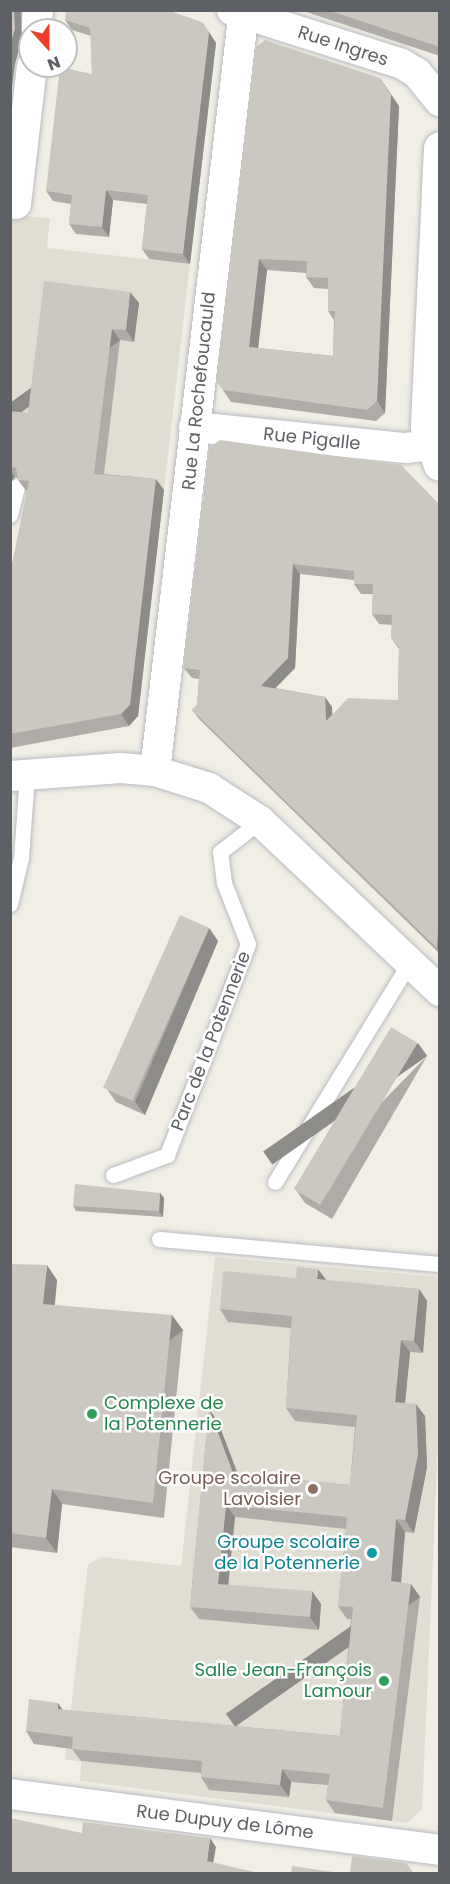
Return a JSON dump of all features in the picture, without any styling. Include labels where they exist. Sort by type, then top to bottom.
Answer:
[{"type":"street","name":"Rue Ingres","points":[[240,12],[402,64],[417,74],[440,101]]},
{"type":"street","name":"Rue La Rochefoucauld","points":[[155,771],[240,12]]},
{"type":"street","points":[[16,204],[31,78]]},
{"type":"street","points":[[435,454],[427,398],[440,148]]},
{"type":"street","name":"Rue Pigalle","points":[[194,427],[406,448],[435,454]]},
{"type":"street","points":[[19,775],[111,768],[155,771],[208,788],[260,822],[440,991]]},
{"type":"street","name":"Rue Dupuy de Lôme","points":[[10,1794],[440,1850]]},
{"type":"lane","points":[[10,515],[16,486]]},
{"type":"lane","points":[[10,904],[21,858],[19,775]]},
{"type":"lane","name":"Parc de la Potennerie","points":[[113,1175],[167,1155],[248,944],[224,883],[220,852],[260,822]]},
{"type":"lane","points":[[275,1182],[409,963]]},
{"type":"lane","points":[[159,1239],[440,1264]]},
{"type":"shaded area","points":[[10,215],[50,218],[47,248],[190,264],[164,490],[11,478]]},
{"type":"shaded area","name":"Groupe scolaire Lavoisier","points":[[215,1257],[439,1277],[439,1421],[422,1809],[407,1823],[80,1781],[81,1762],[65,1759],[88,1564],[102,1557],[181,1566]]},
{"type":"building","points":[[10,10],[14,10],[15,29],[10,44]]},
{"type":"building","points":[[66,10],[167,10],[202,22],[209,33],[183,254],[142,249],[148,195],[106,190],[102,227],[69,224],[72,195],[46,191],[59,78],[78,78],[78,71],[92,74],[90,28],[78,24],[78,18],[65,18]]},
{"type":"building","points":[[327,10],[440,10],[440,47]]},
{"type":"building","points":[[265,40],[380,78],[391,95],[377,401],[367,410],[223,390],[216,380],[255,48]],"holes":[[[259,259],[307,261],[306,277],[328,278],[328,311],[335,311],[333,356],[249,347]]]},
{"type":"building","points":[[44,281],[130,292],[126,330],[112,329],[94,474],[156,479],[130,705],[121,714],[10,734],[10,575],[29,481],[18,480],[16,468],[10,466],[10,411],[28,413]]},
{"type":"building","points":[[220,440],[401,465],[440,505],[440,899],[437,948],[192,710],[197,705],[200,670],[184,668],[210,447]],"holes":[[[293,564],[354,571],[354,584],[373,584],[372,614],[392,615],[391,638],[399,647],[398,700],[348,698],[326,721],[325,697],[261,686],[288,658]]]},
{"type":"building","points":[[180,915],[209,928],[132,1101],[103,1088]]},
{"type":"building","points":[[391,1027],[418,1043],[320,1205],[294,1189]]},
{"type":"building","points":[[75,1184],[160,1193],[159,1211],[73,1206]]},
{"type":"building","name":"Complexe de la Potennerie","points":[[10,1264],[47,1265],[43,1304],[172,1315],[153,1503],[52,1489],[46,1538],[10,1533]]},
{"type":"building","name":"Groupe scolaire de la Potennerie","points":[[297,1267],[318,1269],[317,1279],[419,1289],[414,1341],[401,1340],[395,1402],[416,1404],[418,1454],[405,1520],[396,1519],[391,1581],[411,1584],[383,1808],[326,1800],[330,1774],[282,1769],[280,1785],[201,1777],[202,1761],[72,1749],[73,1737],[26,1731],[29,1699],[58,1703],[58,1709],[340,1736],[353,1607],[338,1606],[347,1517],[226,1505],[218,1584],[312,1591],[310,1617],[190,1607],[209,1409],[233,1473],[350,1485],[357,1415],[286,1408],[292,1316],[220,1309],[223,1271],[296,1278]]},
{"type":"building","points":[[10,1818],[82,1833],[83,1822],[210,1838],[207,1861],[263,1874],[10,1874]]},
{"type":"building","points":[[352,1856],[406,1863],[413,1874],[350,1874]]},
{"type":"building","points":[[292,1866],[346,1874],[291,1874]]},
{"type":"place","name":"Complexe de la Potennerie","points":[[92,1414]]},
{"type":"place","name":"Groupe scolaire Lavoisier","points":[[313,1489]]},
{"type":"place","name":"Groupe scolaire de la Potennerie","points":[[372,1553]]},
{"type":"place","name":"Salle Jean-François Lamour","points":[[384,1681]]}]
